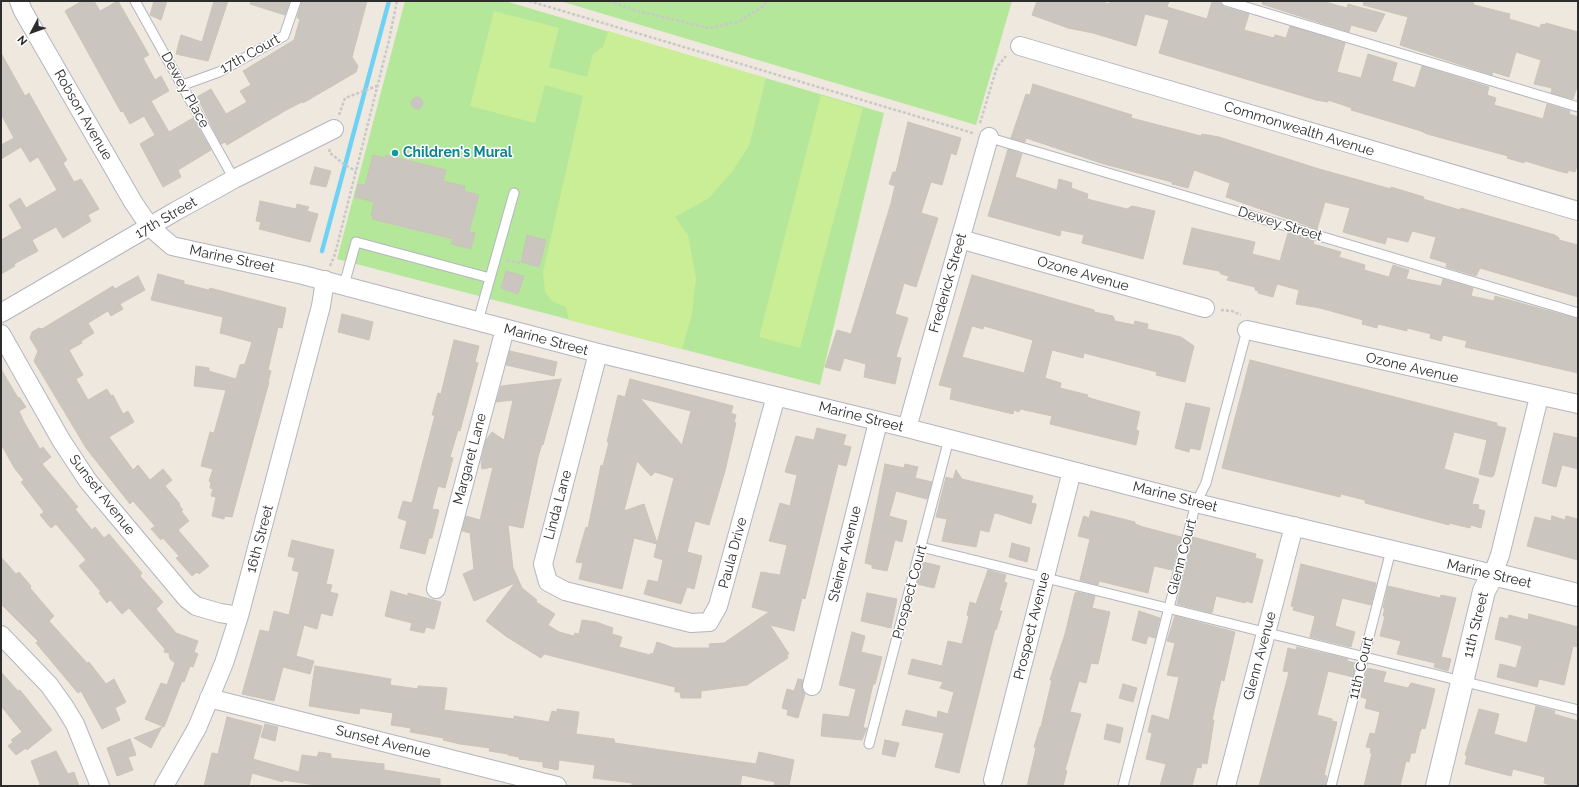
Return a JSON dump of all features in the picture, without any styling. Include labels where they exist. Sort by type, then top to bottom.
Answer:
[{"type":"street","name":"Robson Avenue","points":[[20,1],[23,11],[133,202],[150,227]]},
{"type":"street","name":"Commonwealth Avenue","points":[[1013,51],[1578,211]]},
{"type":"street","name":"17th Street","points":[[1,313],[234,179],[334,129]]},
{"type":"street","name":"Frederick Street","points":[[907,428],[960,240],[985,136]]},
{"type":"street","name":"Marine Street","points":[[150,227],[172,246],[324,280],[598,353],[907,428],[1196,503],[1578,595]]},
{"type":"street","name":"Ozone Avenue","points":[[960,240],[1206,308]]},
{"type":"street","name":"16th Street","points":[[164,786],[194,734],[224,663],[239,616],[321,306],[324,280]]},
{"type":"street","name":"Margaret Lane","points":[[436,589],[505,329]]},
{"type":"street","name":"Ozone Avenue","points":[[1247,330],[1539,397],[1578,404]]},
{"type":"street","name":"Sunset Avenue","points":[[1,334],[61,440],[88,481],[187,599],[196,606],[220,613],[239,616]]},
{"type":"street","name":"Linda Lane","points":[[598,353],[543,564],[548,582],[566,591],[621,605]]},
{"type":"street","name":"Paula Drive","points":[[621,605],[691,623],[709,622],[718,606],[776,396]]},
{"type":"street","name":"11th Street","points":[[1437,786],[1484,591],[1493,574],[1500,555],[1539,397]]},
{"type":"street","name":"Steiner Avenue","points":[[812,686],[878,422]]},
{"type":"street","name":"Prospect Avenue","points":[[993,780],[1072,471]]},
{"type":"street","name":"Glenn Avenue","points":[[1226,786],[1294,526]]},
{"type":"street","points":[[1,635],[49,685],[64,706],[75,724],[100,786]]},
{"type":"street","name":"Sunset Avenue","points":[[209,698],[557,786]]},
{"type":"lane","name":"Dewey Place","points":[[135,1],[234,179]]},
{"type":"lane","name":"17th Court","points":[[183,85],[219,72],[284,36],[296,1]]},
{"type":"lane","points":[[1226,1],[1578,107]]},
{"type":"lane","name":"Dewey Street","points":[[985,136],[1578,313]]},
{"type":"lane","points":[[478,321],[514,193]]},
{"type":"lane","points":[[344,285],[356,242],[490,278]]},
{"type":"lane","name":"Glenn Court","points":[[1124,786],[1196,503],[1206,483],[1247,330]]},
{"type":"lane","name":"Prospect Court","points":[[870,744],[949,439]]},
{"type":"lane","points":[[921,547],[1578,710]]},
{"type":"lane","name":"11th Court","points":[[1331,786],[1391,550]]},
{"type":"path","points":[[324,280],[336,254],[389,40],[397,1]]},
{"type":"path","points":[[529,1],[985,136]]},
{"type":"path","points":[[609,1],[638,11],[709,28],[738,22],[762,7],[767,1]]},
{"type":"path","points":[[389,40],[394,41]]},
{"type":"path","points":[[985,136],[978,127],[997,67],[1013,51]]},
{"type":"path","points":[[356,171],[345,166],[329,152],[334,129],[345,98],[377,86]]},
{"type":"path","points":[[1206,308],[1232,311],[1242,315],[1247,330]]},
{"type":"green space","points":[[405,1],[505,1],[884,113],[820,385],[337,259]]},
{"type":"green space","points":[[560,1],[1012,1],[976,125]]},
{"type":"green space","points":[[494,11],[559,28],[549,67],[587,77],[593,54],[603,47],[608,31],[766,78],[749,146],[732,172],[709,198],[675,217],[688,235],[696,278],[692,314],[682,349],[569,320],[566,307],[552,301],[545,292],[543,272],[583,96],[545,85],[535,123],[470,106]]},
{"type":"green space","points":[[821,95],[863,108],[800,348],[759,337]]},
{"type":"building","points":[[82,1],[94,1],[100,11],[118,1],[149,55],[143,58],[155,80],[161,76],[169,91],[151,101],[169,132],[193,118],[211,150],[178,170],[181,177],[163,187],[140,144],[155,135],[144,116],[130,124],[123,111],[121,112],[65,11]]},
{"type":"building","points":[[154,1],[167,1],[161,20],[150,15]]},
{"type":"building","points":[[214,1],[228,1],[208,61],[176,54],[181,35],[202,42]]},
{"type":"building","points":[[251,1],[290,1],[285,15],[250,4]]},
{"type":"building","points":[[302,1],[367,1],[352,57],[358,66],[356,72],[303,103],[302,102],[288,109],[227,145],[225,142],[221,144],[197,97],[211,89],[226,114],[247,102],[240,91],[251,85],[243,71],[294,40],[300,19],[297,18]]},
{"type":"building","points":[[1037,1],[1100,1],[1109,4],[1110,1],[1169,1],[1167,7],[1207,19],[1212,1],[1220,1],[1224,7],[1249,14],[1244,30],[1274,38],[1275,35],[1286,38],[1290,26],[1345,43],[1337,72],[1361,78],[1368,54],[1397,63],[1392,81],[1415,88],[1422,66],[1489,87],[1487,95],[1496,98],[1494,105],[1543,119],[1547,104],[1570,111],[1569,114],[1578,117],[1578,163],[1575,172],[1568,170],[1568,173],[1525,161],[1524,163],[1507,158],[1508,156],[1427,134],[1351,110],[1352,108],[1328,100],[1328,102],[1316,100],[1159,53],[1169,20],[1145,14],[1136,46],[1093,33],[1068,28],[1032,15]]},
{"type":"building","points":[[1263,1],[1322,1],[1347,8],[1348,4],[1385,14],[1376,32],[1351,25],[1349,32],[1262,4]]},
{"type":"building","points":[[1364,1],[1469,1],[1473,2],[1474,5],[1510,14],[1509,19],[1540,28],[1541,24],[1545,25],[1546,23],[1578,32],[1578,84],[1573,99],[1551,93],[1552,88],[1534,84],[1541,60],[1516,52],[1509,77],[1493,72],[1492,75],[1400,45],[1408,17],[1363,5]]},
{"type":"building","points":[[1,53],[25,96],[29,93],[67,160],[63,163],[74,182],[81,179],[99,209],[88,215],[91,221],[63,238],[56,227],[32,240],[38,251],[14,264],[15,266],[1,274],[1,240],[22,228],[9,205],[20,198],[26,208],[57,190],[38,157],[30,162],[21,147],[1,159],[1,145],[14,138],[1,114]]},
{"type":"building","points":[[1033,84],[1132,115],[1131,118],[1201,136],[1202,134],[1219,137],[1319,169],[1391,189],[1391,187],[1424,197],[1423,199],[1460,210],[1461,208],[1555,235],[1559,238],[1559,240],[1578,245],[1578,297],[1480,268],[1476,276],[1446,267],[1447,263],[1430,258],[1436,237],[1412,231],[1408,242],[1387,237],[1385,244],[1343,232],[1350,208],[1325,202],[1317,229],[1226,197],[1230,183],[1194,170],[1188,188],[1172,184],[1172,182],[1104,164],[1026,138],[1025,142],[1011,138],[1026,94],[1030,95]]},
{"type":"building","points":[[419,97],[422,98],[422,108],[415,109],[412,108],[411,101],[412,98]]},
{"type":"building","points":[[908,122],[961,138],[956,155],[951,153],[942,185],[931,182],[921,213],[938,218],[916,287],[904,283],[895,314],[908,318],[896,357],[901,358],[895,384],[864,377],[866,364],[844,358],[840,371],[825,367],[837,330],[851,334],[891,203],[895,186],[889,184],[893,172],[896,172]]},
{"type":"building","points":[[1008,149],[1022,154],[1015,177],[1057,190],[1059,179],[1072,183],[1071,188],[1088,194],[1087,199],[1127,209],[1132,206],[1155,211],[1143,259],[1082,243],[1084,235],[1061,230],[1060,236],[988,216]]},
{"type":"building","points":[[373,155],[385,158],[386,155],[446,170],[443,181],[465,186],[464,191],[479,195],[469,232],[475,233],[471,249],[451,244],[453,239],[372,219],[373,216],[371,215],[374,202],[355,197],[358,184],[365,185]]},
{"type":"building","points":[[315,167],[331,171],[326,187],[310,184]]},
{"type":"building","points":[[260,201],[296,209],[297,204],[309,207],[307,211],[318,214],[310,242],[259,229],[261,222],[256,221]]},
{"type":"building","points":[[1192,228],[1255,242],[1252,254],[1280,261],[1288,233],[1314,241],[1313,244],[1341,252],[1339,257],[1365,265],[1364,270],[1389,277],[1393,265],[1409,270],[1406,279],[1441,286],[1443,279],[1473,288],[1471,296],[1494,301],[1495,296],[1578,319],[1578,373],[1465,347],[1467,341],[1443,335],[1441,341],[1430,338],[1431,334],[1407,328],[1407,331],[1378,324],[1377,328],[1362,324],[1363,320],[1320,308],[1296,304],[1299,290],[1277,284],[1273,297],[1258,293],[1258,291],[1255,290],[1255,287],[1227,280],[1229,276],[1221,274],[1219,271],[1183,264]]},
{"type":"building","points":[[527,235],[546,240],[539,267],[521,262]]},
{"type":"building","points":[[506,271],[524,276],[518,294],[501,288]]},
{"type":"building","points":[[158,274],[184,281],[184,284],[209,290],[210,288],[286,308],[282,328],[278,327],[268,370],[271,371],[269,382],[232,517],[225,516],[224,519],[212,516],[216,497],[211,496],[213,489],[210,488],[211,482],[209,481],[213,469],[201,466],[210,432],[214,433],[226,390],[194,386],[196,366],[209,368],[209,371],[236,379],[240,365],[245,364],[252,342],[220,333],[223,317],[151,300]]},
{"type":"building","points":[[972,275],[1094,310],[1094,312],[1113,316],[1115,321],[1134,325],[1135,321],[1148,324],[1147,329],[1181,337],[1194,346],[1185,382],[1156,375],[1157,372],[1084,353],[1083,358],[1052,350],[1045,378],[1061,383],[1060,388],[1088,395],[1087,397],[1093,399],[1140,412],[1136,430],[1139,431],[1136,445],[1050,424],[1052,416],[1020,409],[1019,412],[1014,410],[1013,414],[950,399],[952,388],[939,385]],"holes":[[[972,326],[983,329],[984,326],[1033,340],[1024,373],[962,357]]]},
{"type":"building","points":[[138,276],[145,290],[120,304],[123,309],[111,316],[108,311],[88,323],[94,333],[81,341],[82,343],[69,350],[83,375],[76,379],[88,400],[107,389],[111,396],[113,395],[123,414],[128,411],[134,422],[109,437],[133,470],[138,465],[150,480],[163,469],[172,480],[165,486],[180,504],[179,505],[183,510],[181,511],[189,521],[178,530],[209,566],[199,574],[197,572],[192,576],[176,558],[179,556],[163,538],[161,540],[151,529],[155,526],[133,501],[130,504],[86,448],[34,361],[38,351],[30,338],[32,332],[39,328],[42,329],[113,286],[115,289]]},
{"type":"building","points":[[342,314],[373,322],[369,340],[338,332]]},
{"type":"building","points":[[454,340],[479,346],[475,362],[478,363],[460,431],[458,430],[450,457],[453,458],[445,488],[438,486],[432,509],[439,510],[432,538],[429,538],[425,554],[400,548],[407,521],[398,518],[403,501],[412,503],[435,415],[432,415],[438,393],[441,394]]},
{"type":"building","points":[[510,351],[557,362],[554,376],[506,365]]},
{"type":"building","points":[[1250,360],[1497,423],[1497,426],[1506,428],[1494,475],[1492,477],[1479,474],[1487,440],[1454,432],[1444,469],[1479,479],[1472,504],[1479,505],[1478,509],[1485,511],[1481,528],[1471,525],[1470,528],[1449,523],[1449,525],[1365,503],[1365,500],[1341,494],[1340,497],[1222,468]]},
{"type":"building","points":[[1,369],[18,398],[19,397],[26,407],[19,411],[24,422],[40,449],[43,447],[51,457],[42,464],[78,507],[75,509],[92,530],[95,527],[104,538],[109,534],[142,573],[140,576],[163,602],[156,609],[176,633],[198,641],[194,652],[198,654],[193,667],[190,666],[184,682],[182,681],[164,727],[145,719],[161,683],[167,685],[175,663],[170,659],[169,653],[164,652],[165,649],[129,608],[122,614],[110,600],[107,603],[99,593],[101,592],[79,566],[86,560],[56,524],[51,528],[40,515],[44,512],[21,482],[24,480],[15,469],[1,444]]},
{"type":"building","points":[[561,379],[543,445],[542,444],[538,457],[523,528],[508,525],[513,568],[522,588],[537,600],[536,602],[555,614],[548,625],[559,632],[574,636],[575,633],[579,634],[582,620],[596,622],[613,628],[612,634],[622,637],[619,647],[650,655],[651,653],[653,654],[657,642],[674,648],[710,648],[709,644],[724,643],[769,612],[752,607],[761,572],[780,575],[787,545],[769,541],[780,503],[790,506],[797,475],[785,472],[796,436],[814,440],[817,428],[846,435],[843,445],[851,447],[846,466],[838,464],[805,599],[802,598],[794,631],[770,625],[789,654],[787,655],[788,658],[747,685],[701,691],[701,698],[681,698],[680,692],[675,692],[675,687],[544,654],[541,658],[507,637],[486,621],[515,583],[474,601],[463,574],[474,569],[470,533],[462,531],[466,516],[480,520],[493,467],[482,469],[481,461],[486,440],[492,432],[504,440],[513,400],[496,402],[501,386]]},
{"type":"building","points":[[630,379],[733,406],[731,413],[736,415],[734,422],[736,423],[725,471],[709,525],[695,521],[687,552],[702,556],[694,589],[687,587],[681,604],[644,594],[648,580],[658,582],[663,560],[654,557],[657,544],[634,538],[622,589],[579,579],[583,563],[576,562],[586,527],[588,528],[601,465],[603,466],[609,442],[607,442],[618,395],[625,397]],"holes":[[[640,398],[691,411],[682,445]],[[637,461],[651,476],[655,472],[674,478],[657,543],[644,504],[624,511]]]},
{"type":"building","points":[[1186,403],[1210,408],[1200,450],[1190,448],[1189,452],[1175,448]]},
{"type":"building","points":[[1554,433],[1578,438],[1578,469],[1562,465],[1556,487],[1542,483]]},
{"type":"building","points":[[885,464],[904,468],[905,464],[918,467],[915,478],[932,482],[927,499],[896,491],[889,516],[907,521],[902,542],[895,540],[887,571],[872,568],[872,565],[865,563]]},
{"type":"building","points":[[956,470],[962,479],[1033,496],[1031,503],[1036,504],[1036,506],[1031,524],[996,513],[994,514],[989,532],[980,530],[976,547],[942,541],[947,519],[936,517],[946,477],[953,479]]},
{"type":"building","points":[[1091,511],[1135,522],[1135,524],[1143,527],[1181,537],[1172,570],[1154,566],[1148,593],[1099,581],[1098,585],[1080,580],[1090,539],[1078,536],[1084,516],[1089,518]]},
{"type":"building","points":[[1552,516],[1565,520],[1566,516],[1578,519],[1578,560],[1527,546],[1535,517],[1551,521]]},
{"type":"building","points":[[1193,537],[1256,554],[1255,558],[1263,560],[1252,603],[1246,601],[1245,603],[1216,596],[1212,613],[1177,604]]},
{"type":"building","points":[[292,540],[334,550],[326,584],[332,585],[330,592],[338,594],[332,616],[321,613],[317,629],[304,625],[296,656],[314,661],[310,674],[283,667],[274,701],[242,694],[260,630],[269,632],[274,611],[289,615],[299,572],[292,570],[295,558],[288,556]]},
{"type":"building","points":[[1012,543],[1030,548],[1027,562],[1009,557]]},
{"type":"building","points":[[1,557],[16,574],[19,572],[31,586],[30,588],[54,616],[49,621],[87,663],[89,662],[106,684],[114,679],[126,702],[115,708],[120,720],[102,729],[81,691],[78,693],[36,643],[38,641],[1,604]]},
{"type":"building","points":[[923,562],[940,566],[934,588],[917,584]]},
{"type":"building","points":[[1301,564],[1376,583],[1371,605],[1342,598],[1335,626],[1355,632],[1351,647],[1310,637],[1315,616],[1293,610],[1294,607],[1291,606]]},
{"type":"building","points":[[988,570],[1006,575],[1004,582],[1007,583],[999,611],[1002,611],[996,630],[995,629],[959,773],[935,767],[944,733],[902,725],[906,710],[937,718],[938,711],[948,714],[954,692],[940,688],[943,682],[908,674],[912,659],[942,666],[948,641],[962,644],[969,616],[967,615],[970,602],[976,604]]},
{"type":"building","points":[[1388,586],[1440,598],[1441,595],[1456,598],[1441,657],[1451,659],[1448,671],[1434,667],[1435,663],[1397,654],[1401,641],[1380,636],[1385,616],[1383,616],[1385,608],[1383,608]]},
{"type":"building","points":[[391,591],[408,596],[408,593],[441,602],[434,629],[426,627],[424,633],[410,630],[412,623],[385,616]]},
{"type":"building","points":[[1077,592],[1095,596],[1092,608],[1110,612],[1098,664],[1091,663],[1086,683],[1079,681],[1070,712],[1081,714],[1065,770],[1067,771],[1063,786],[1027,786],[1036,748],[1034,747],[1041,727],[1052,680],[1050,680],[1065,634],[1075,593]]},
{"type":"building","points":[[867,593],[897,599],[891,628],[861,621]]},
{"type":"building","points":[[1139,611],[1160,618],[1155,638],[1148,636],[1146,644],[1132,640]]},
{"type":"building","points":[[1529,614],[1578,627],[1578,647],[1573,646],[1564,685],[1539,679],[1537,687],[1497,677],[1500,664],[1516,668],[1522,646],[1495,639],[1500,617],[1508,619],[1509,615],[1528,620]]},
{"type":"building","points":[[1175,616],[1235,632],[1224,681],[1221,680],[1212,720],[1214,720],[1207,764],[1202,763],[1201,768],[1197,767],[1192,786],[1160,786],[1166,764],[1146,759],[1152,733],[1148,732],[1152,715],[1169,720],[1179,677],[1167,675],[1175,643],[1167,641]]},
{"type":"building","points":[[852,632],[865,636],[861,652],[882,657],[875,684],[873,684],[863,728],[867,728],[862,740],[821,736],[823,714],[849,717],[856,689],[839,685]]},
{"type":"building","points":[[1297,647],[1348,659],[1347,661],[1356,663],[1353,677],[1328,671],[1317,715],[1337,722],[1324,775],[1327,776],[1325,786],[1259,786],[1289,672],[1283,671],[1288,648],[1296,650]]},
{"type":"building","points":[[315,666],[391,679],[390,685],[418,689],[418,686],[447,688],[444,710],[514,719],[514,716],[549,722],[552,711],[557,712],[557,709],[579,712],[576,734],[614,739],[615,743],[756,764],[759,752],[794,760],[789,786],[774,786],[775,782],[742,775],[740,786],[661,786],[649,784],[649,786],[632,786],[632,783],[593,778],[595,765],[559,760],[558,770],[543,767],[543,762],[519,759],[519,757],[508,754],[489,751],[490,748],[460,744],[443,740],[444,738],[410,732],[411,728],[391,725],[393,713],[360,708],[359,714],[309,706]]},
{"type":"building","points":[[1367,668],[1386,672],[1383,682],[1408,688],[1411,683],[1435,689],[1425,729],[1422,728],[1420,732],[1415,753],[1411,753],[1409,762],[1406,761],[1400,786],[1364,786],[1372,753],[1370,753],[1371,748],[1366,747],[1370,733],[1375,734],[1380,712],[1365,708],[1367,699],[1361,697]]},
{"type":"building","points":[[1,672],[18,691],[20,690],[52,730],[27,750],[26,748],[16,755],[8,746],[13,742],[11,740],[22,732],[1,706]]},
{"type":"building","points":[[798,679],[803,680],[802,688],[805,694],[798,718],[787,715],[788,710],[782,708],[787,689],[794,691]]},
{"type":"building","points":[[1123,684],[1137,688],[1133,702],[1119,698]]},
{"type":"building","points":[[1536,706],[1555,711],[1554,714],[1578,721],[1578,786],[1554,786],[1544,783],[1545,777],[1513,769],[1511,776],[1465,764],[1467,756],[1465,755],[1479,709],[1499,714],[1494,734],[1527,743]]},
{"type":"building","points":[[227,717],[262,726],[253,759],[299,772],[302,755],[317,757],[319,752],[331,754],[331,758],[384,764],[384,770],[440,779],[440,786],[322,786],[283,780],[283,782],[252,773],[249,786],[204,786],[212,753],[218,754]]},
{"type":"building","points":[[265,724],[278,727],[275,741],[261,737]]},
{"type":"building","points":[[1107,724],[1123,728],[1120,743],[1104,739]]},
{"type":"building","points":[[162,727],[151,748],[134,738]]},
{"type":"building","points":[[130,739],[136,755],[128,757],[133,770],[117,776],[107,748]]},
{"type":"building","points":[[885,740],[899,743],[895,757],[882,754]]},
{"type":"building","points":[[56,751],[68,774],[74,772],[79,786],[39,786],[40,784],[31,761]]},
{"type":"waterway","points":[[322,251],[389,1]]},
{"type":"place","name":"Children's Mural","points":[[395,153]]}]
